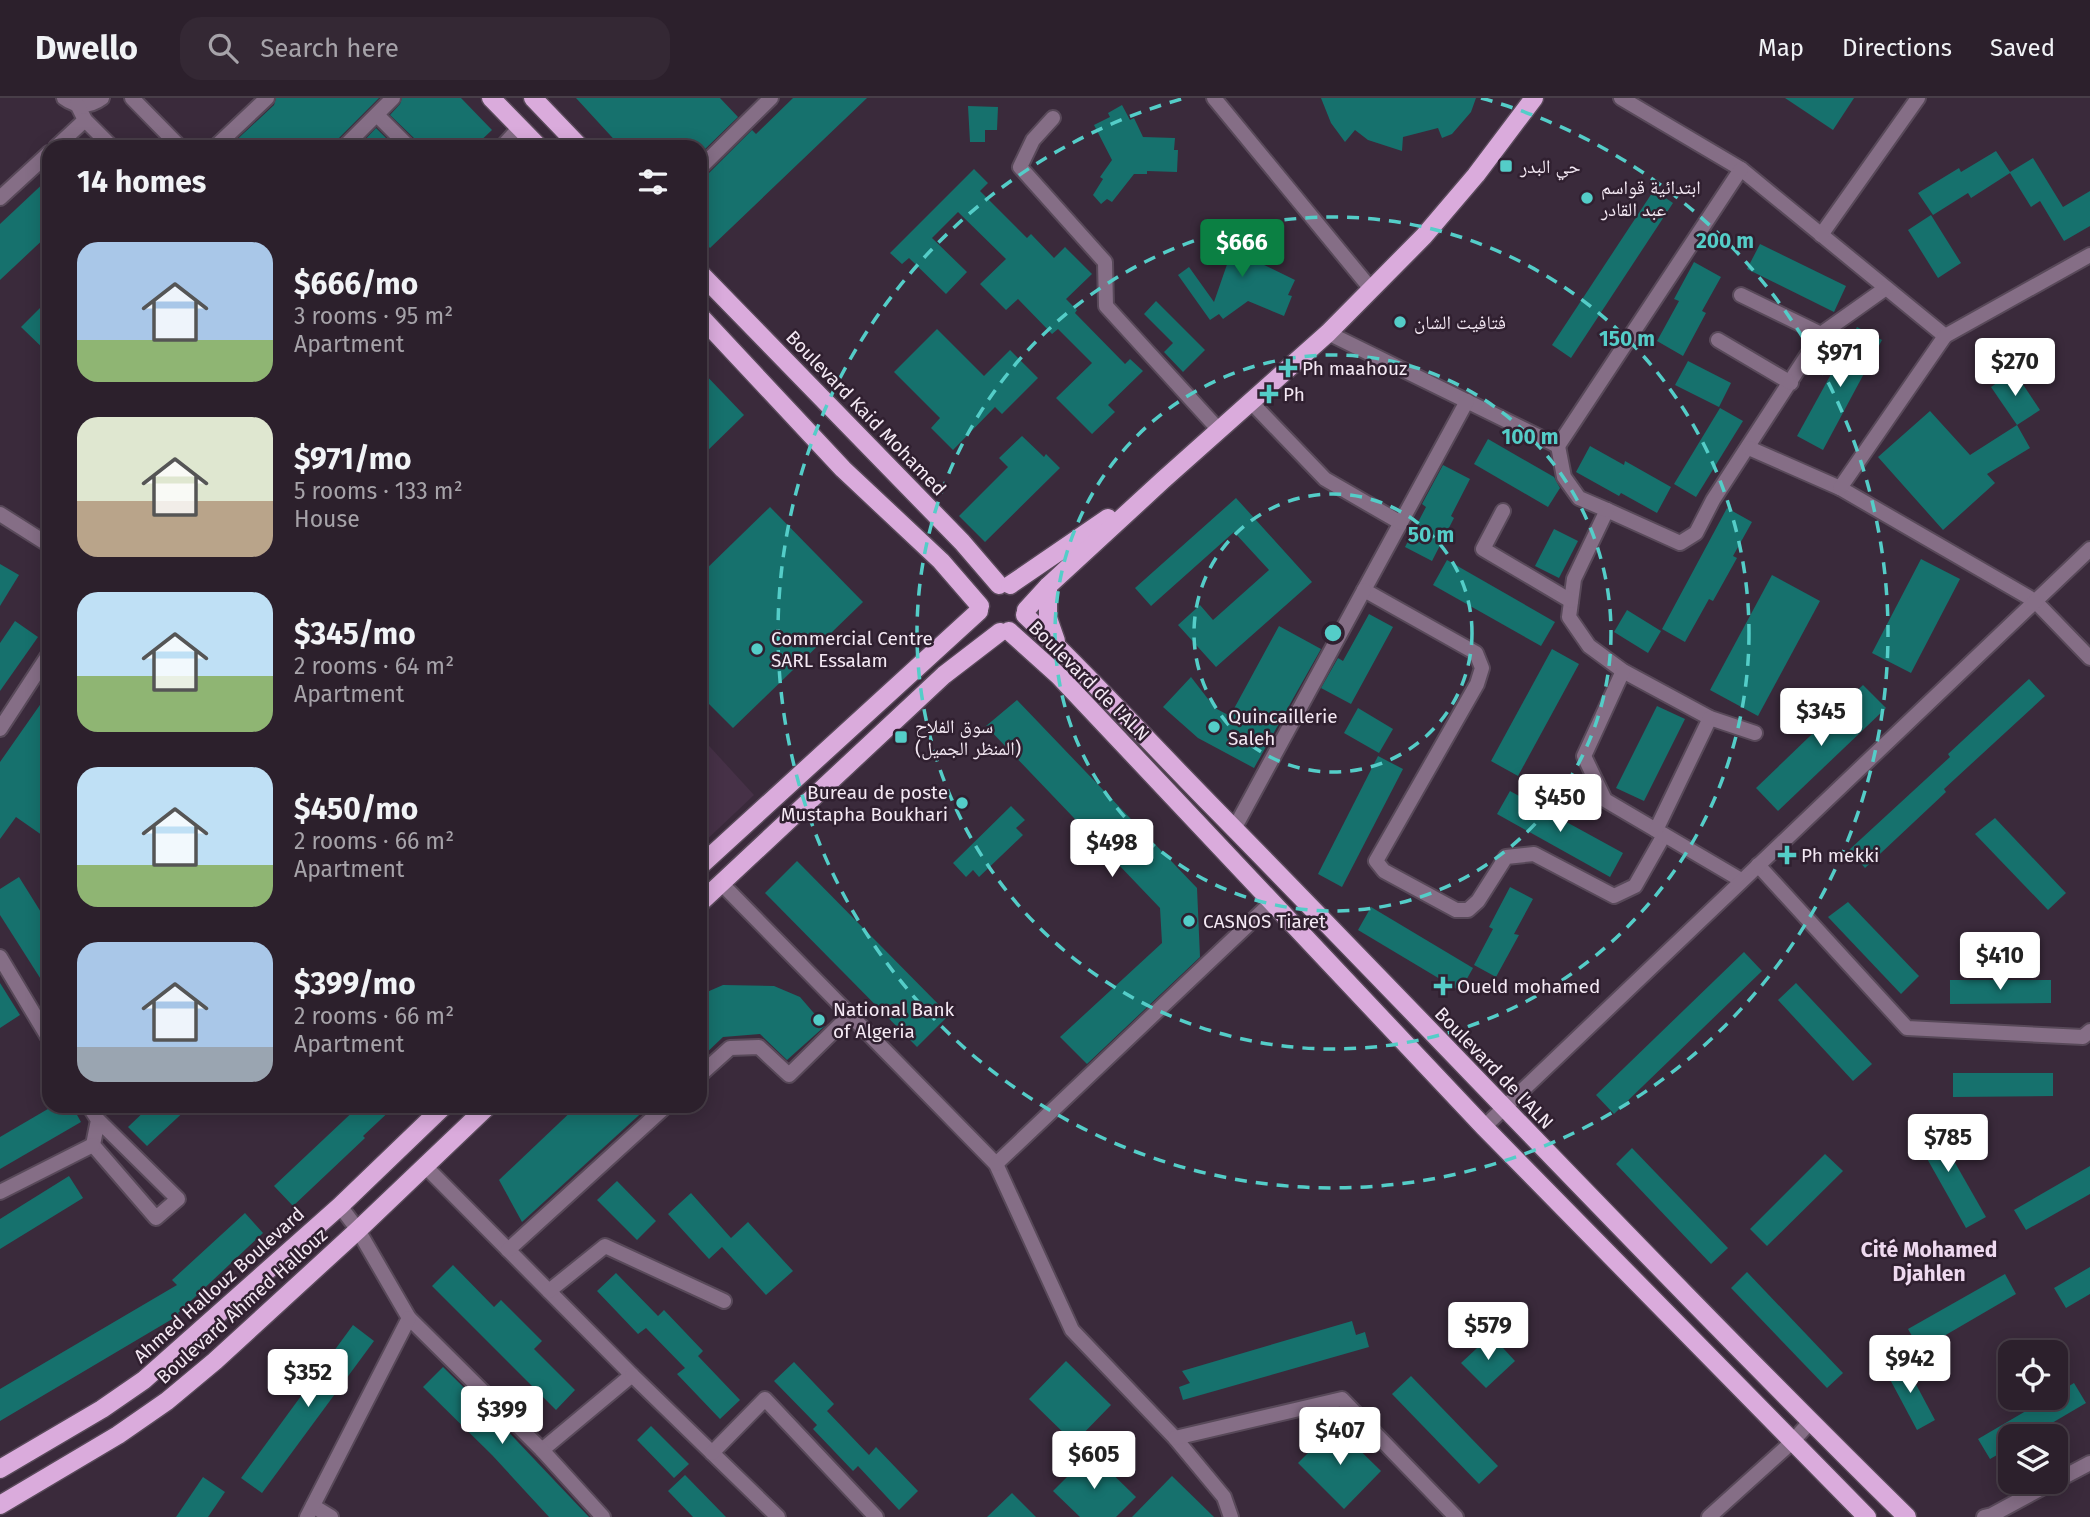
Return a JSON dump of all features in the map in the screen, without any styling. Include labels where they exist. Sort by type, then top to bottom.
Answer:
[{"type":"main road","points":[[491,98],[532,140]]},
{"type":"main road","points":[[533,98],[573,140]]},
{"type":"main road","points":[[707,896],[944,675],[1004,632],[1019,625],[1026,612],[1048,586],[1328,333],[1424,236],[1476,175],[1534,98]]},
{"type":"main road","name":"Boulevard Kaid Mohamed","points":[[707,280],[1005,585]]},
{"type":"main road","points":[[707,323],[843,469],[941,561],[979,608],[984,623],[1004,632]]},
{"type":"main road","points":[[707,860],[979,608],[988,590],[1005,585],[1163,480]]},
{"type":"main road","points":[[1005,585],[1016,588],[1025,597],[1026,612]]},
{"type":"main road","points":[[1048,586],[1048,618],[1059,647]]},
{"type":"main road","name":"Boulevard de l'ALN","points":[[1026,612],[1502,1107],[1810,1422],[1907,1517]]},
{"type":"main road","name":"Boulevard de l'ALN","points":[[1004,632],[1059,676],[1484,1127],[1867,1517]]},
{"type":"main road","name":"Ahmed Hallouz Boulevard","points":[[0,1469],[102,1409],[144,1380],[340,1206],[437,1113]]},
{"type":"main road","name":"Boulevard Ahmed Hallouz","points":[[0,1505],[118,1434],[167,1401],[358,1230],[481,1113]]},
{"type":"street","points":[[71,101],[87,105],[102,98]]},
{"type":"street","points":[[132,98],[173,140]]},
{"type":"street","points":[[222,140],[267,98]]},
{"type":"street","points":[[351,140],[393,98]]},
{"type":"street","points":[[707,160],[754,103],[771,98]]},
{"type":"street","points":[[1214,98],[1371,289]]},
{"type":"street","points":[[1621,98],[1741,169],[1945,336]]},
{"type":"street","points":[[1821,235],[1918,98]]},
{"type":"street","points":[[71,101],[105,140]]},
{"type":"street","points":[[377,115],[402,140]]},
{"type":"street","points":[[1053,118],[1033,140],[1020,167],[1105,262],[1106,306],[1219,430]]},
{"type":"street","points":[[64,140],[85,120]]},
{"type":"street","points":[[508,140],[520,127]]},
{"type":"street","points":[[0,198],[42,159]]},
{"type":"street","points":[[1741,169],[1558,446],[1564,477],[1579,498],[1680,543],[1696,533],[1713,500],[1821,334],[1886,288]]},
{"type":"street","points":[[1840,488],[1945,336],[2090,255]]},
{"type":"street","points":[[1741,295],[1821,334]]},
{"type":"street","points":[[1328,333],[1558,446]]},
{"type":"street","points":[[1718,340],[1791,383]]},
{"type":"street","points":[[1234,829],[1467,401]]},
{"type":"street","points":[[1251,402],[1325,479],[1401,523]]},
{"type":"street","points":[[1749,448],[1840,488],[2035,601],[2090,658]]},
{"type":"street","points":[[1607,510],[1574,579],[1569,617],[1589,646],[1623,671],[1710,718],[1755,733]]},
{"type":"street","points":[[1503,512],[1483,549],[1571,601]]},
{"type":"street","points":[[0,514],[42,541]]},
{"type":"street","points":[[1484,1127],[2090,549]]},
{"type":"street","points":[[1364,590],[1476,653],[1482,668],[1477,684],[1376,861],[1384,871],[1456,910],[1468,910],[1478,901],[1506,856],[1534,853],[1614,896],[1635,886],[1710,718]]},
{"type":"street","points":[[0,729],[42,665]]},
{"type":"street","points":[[1623,671],[1584,756],[1605,800],[1741,880]]},
{"type":"street","points":[[1758,865],[1907,1028],[2088,1038]]},
{"type":"street","points":[[721,883],[996,1164],[1072,1330],[1175,1438],[1224,1497],[1231,1517]]},
{"type":"street","points":[[996,1164],[1272,902]]},
{"type":"street","points":[[0,957],[42,1027]]},
{"type":"street","points":[[707,1069],[730,1048],[759,1047],[789,1075],[850,1015]]},
{"type":"street","points":[[93,1145],[156,1218],[178,1199],[94,1113]]},
{"type":"street","points":[[508,1250],[658,1113]]},
{"type":"street","points":[[93,1145],[98,1120]]},
{"type":"street","points":[[0,1192],[93,1145]]},
{"type":"street","points":[[425,1166],[632,1375],[778,1517]]},
{"type":"street","points":[[340,1206],[358,1230],[409,1318],[542,1450],[603,1517]]},
{"type":"street","points":[[549,1291],[605,1245],[724,1301]]},
{"type":"street","points":[[331,1517],[310,1511],[409,1318]]},
{"type":"street","points":[[542,1450],[632,1375]]},
{"type":"street","points":[[712,1453],[765,1399],[876,1517]]},
{"type":"street","points":[[1175,1438],[1342,1399],[1456,1517]]},
{"type":"street","points":[[1709,1517],[1792,1442],[1810,1422]]},
{"type":"street","points":[[2068,1475],[2090,1463]]},
{"type":"street","points":[[1988,1516],[2031,1494]]},
{"type":"shaded area","points":[[707,744],[754,795],[707,839]]},
{"type":"building","points":[[276,98],[379,98],[337,140],[236,140],[274,105]]},
{"type":"building","points":[[402,98],[461,98],[492,130],[481,140],[416,140],[390,115]]},
{"type":"building","points":[[576,98],[720,98],[738,117],[707,147],[707,140],[615,140]]},
{"type":"building","points":[[793,98],[867,98],[710,248],[707,245],[707,175],[752,130],[756,134]]},
{"type":"building","points":[[1321,98],[1476,98],[1471,112],[1452,134],[1442,138],[1438,128],[1403,137],[1402,151],[1368,140],[1355,130],[1345,142],[1331,123]]},
{"type":"building","points":[[1785,98],[1854,98],[1833,130]]},
{"type":"building","points":[[1122,105],[1130,120],[1134,118],[1143,137],[1175,138],[1174,150],[1178,150],[1177,172],[1147,171],[1147,174],[1134,174],[1112,202],[1107,199],[1101,204],[1093,195],[1103,179],[1100,177],[1112,160],[1094,125],[1110,117],[1108,113]]},
{"type":"building","points":[[968,106],[998,107],[997,130],[985,130],[985,142],[970,142]]},
{"type":"building","points":[[376,128],[388,140],[365,140]]},
{"type":"building","points":[[1996,151],[2010,172],[2033,158],[2063,207],[2090,191],[2090,226],[2064,241],[2040,201],[2031,207],[2010,173],[1971,198],[1968,193],[1933,215],[1918,193],[1959,168],[1961,172]]},
{"type":"building","points":[[974,169],[988,183],[980,191],[1027,238],[1031,234],[1054,258],[1065,247],[1092,274],[1066,299],[1077,310],[1075,313],[1125,364],[1130,359],[1143,371],[1108,405],[1115,412],[1092,434],[1056,398],[1092,363],[1058,329],[1052,334],[1018,299],[1006,310],[980,284],[1006,259],[958,212],[932,238],[967,272],[946,294],[909,258],[902,264],[890,253]]},
{"type":"building","points":[[42,185],[42,241],[0,280],[0,224]]},
{"type":"building","points":[[1654,190],[1673,203],[1571,358],[1552,345]]},
{"type":"building","points":[[1931,215],[1961,263],[1938,278],[1908,230]]},
{"type":"building","points":[[1252,224],[1252,241],[1259,241],[1260,263],[1295,280],[1288,295],[1292,296],[1284,316],[1248,301],[1223,319],[1219,314],[1210,320],[1178,275],[1189,267],[1214,302],[1232,250],[1220,251],[1219,234],[1236,233],[1236,225]]},
{"type":"building","points":[[1760,244],[1846,286],[1834,312],[1747,269]]},
{"type":"building","points":[[1694,262],[1721,277],[1702,311],[1706,313],[1683,356],[1657,341],[1679,301],[1674,299]]},
{"type":"building","points":[[1156,301],[1205,350],[1183,372],[1164,352],[1173,343],[1144,314]]},
{"type":"building","points":[[42,306],[42,347],[21,327]]},
{"type":"building","points":[[1857,327],[1882,340],[1823,450],[1797,436]]},
{"type":"building","points":[[937,329],[984,376],[1010,350],[1038,378],[1002,414],[995,407],[953,450],[931,428],[940,418],[894,372]]},
{"type":"building","points":[[1688,361],[1731,383],[1719,407],[1675,385]]},
{"type":"building","points":[[2014,371],[2040,410],[2017,425],[1991,387]]},
{"type":"building","points":[[707,376],[744,415],[707,451]]},
{"type":"building","points":[[1720,408],[1743,421],[1696,497],[1674,484]]},
{"type":"building","points":[[1930,411],[1970,455],[2017,425],[2030,448],[1987,474],[1995,483],[1943,530],[1878,457]]},
{"type":"building","points":[[1022,436],[1060,468],[985,542],[959,516],[1008,467],[999,458]]},
{"type":"building","points":[[1488,439],[1554,477],[1560,488],[1548,507],[1474,464]]},
{"type":"building","points":[[1590,446],[1624,465],[1625,461],[1671,487],[1657,513],[1576,472]]},
{"type":"building","points":[[1443,465],[1470,479],[1432,561],[1405,547],[1426,507],[1422,504]]},
{"type":"building","points":[[1236,498],[1312,582],[1216,667],[1178,625],[1200,605],[1213,620],[1269,570],[1234,532],[1151,606],[1135,588]]},
{"type":"building","name":"Commercial Centre SARL Essalam","points":[[770,507],[863,602],[733,728],[707,702],[707,568]]},
{"type":"building","points":[[1727,508],[1752,522],[1733,556],[1737,558],[1713,601],[1709,599],[1685,642],[1662,629]]},
{"type":"building","points":[[1554,529],[1578,541],[1559,578],[1535,566]]},
{"type":"building","points":[[1921,559],[1960,579],[1911,673],[1872,653]]},
{"type":"building","points":[[1447,560],[1555,622],[1541,646],[1433,585]]},
{"type":"building","points":[[0,564],[19,575],[0,606]]},
{"type":"building","points":[[1772,575],[1820,601],[1758,716],[1710,690]]},
{"type":"building","points":[[1627,610],[1661,631],[1648,653],[1614,632]]},
{"type":"building","points":[[1369,614],[1393,627],[1351,704],[1321,688],[1338,658],[1343,661]]},
{"type":"building","points":[[15,621],[38,637],[0,691],[0,643]]},
{"type":"building","points":[[1279,626],[1321,649],[1254,768],[1198,738],[1163,707],[1191,677],[1215,708],[1230,716]]},
{"type":"building","points":[[1552,649],[1579,664],[1518,776],[1491,761]]},
{"type":"building","points":[[2029,679],[2045,696],[1944,789],[1946,792],[1865,868],[1849,850],[1950,757],[1948,754]]},
{"type":"building","points":[[1863,685],[1886,708],[1778,811],[1756,788]]},
{"type":"building","points":[[1017,700],[1197,888],[1200,957],[1087,1064],[1060,1037],[1162,943],[1160,908],[986,726]]},
{"type":"building","points":[[42,702],[42,835],[16,817],[0,839],[0,762]]},
{"type":"building","points":[[1657,706],[1685,719],[1644,801],[1616,788]]},
{"type":"building","points":[[1358,708],[1393,729],[1379,753],[1344,733]]},
{"type":"building","points":[[1378,756],[1403,769],[1342,887],[1318,874]]},
{"type":"building","points":[[1510,791],[1623,853],[1610,877],[1497,814]]},
{"type":"building","points":[[1011,806],[1025,820],[1016,828],[1023,835],[979,877],[973,870],[966,877],[953,863]]},
{"type":"building","points":[[1995,818],[2066,893],[2048,910],[1975,834]]},
{"type":"building","points":[[797,861],[949,1015],[917,1047],[765,893]]},
{"type":"building","points":[[19,877],[42,914],[42,981],[0,915],[0,889]]},
{"type":"building","points":[[1510,887],[1533,899],[1514,934],[1519,935],[1496,977],[1474,965],[1493,929],[1489,927]]},
{"type":"building","points":[[1848,902],[1919,976],[1901,994],[1828,917]]},
{"type":"building","points":[[1371,907],[1473,968],[1460,991],[1358,930]]},
{"type":"building","points":[[1744,952],[1762,971],[1614,1114],[1596,1095]]},
{"type":"building","points":[[1950,980],[2051,980],[2051,1003],[1950,1004]]},
{"type":"building","points":[[0,983],[20,1015],[0,1028]]},
{"type":"building","points":[[1796,983],[1872,1064],[1853,1081],[1778,1000]]},
{"type":"building","points":[[723,985],[774,986],[800,997],[825,1026],[787,1060],[760,1034],[723,1037],[707,1052],[707,992]]},
{"type":"building","points":[[1953,1073],[2053,1073],[2053,1096],[1953,1097]]},
{"type":"building","points":[[42,1112],[76,1113],[81,1122],[0,1169],[0,1137]]},
{"type":"building","points":[[143,1113],[182,1113],[147,1146],[128,1127]]},
{"type":"building","points":[[352,1113],[388,1113],[293,1206],[274,1186]]},
{"type":"building","points":[[570,1113],[641,1113],[522,1222],[499,1180]]},
{"type":"building","points":[[1930,1119],[1986,1217],[1966,1228],[1911,1130]]},
{"type":"building","points":[[1632,1148],[1728,1248],[1711,1264],[1616,1164]]},
{"type":"building","points":[[1825,1154],[1843,1171],[1767,1246],[1750,1229]]},
{"type":"building","points":[[2090,1166],[2090,1194],[2026,1230],[2014,1210]]},
{"type":"building","points":[[69,1176],[83,1198],[0,1249],[0,1219]]},
{"type":"building","points":[[617,1181],[656,1221],[637,1240],[597,1200]]},
{"type":"building","points":[[691,1193],[731,1238],[748,1222],[793,1271],[766,1295],[722,1247],[709,1259],[668,1214]]},
{"type":"building","points":[[245,1213],[263,1233],[178,1313],[179,1315],[0,1421],[0,1389],[177,1285],[172,1280]]},
{"type":"building","points":[[453,1265],[494,1307],[501,1300],[542,1341],[534,1349],[575,1390],[556,1410],[432,1286]]},
{"type":"building","points":[[2090,1267],[2090,1294],[2066,1308],[2054,1288]]},
{"type":"building","points":[[1747,1272],[1843,1373],[1827,1388],[1731,1288]]},
{"type":"building","points":[[616,1273],[658,1316],[664,1310],[703,1351],[698,1356],[740,1400],[720,1419],[677,1374],[685,1368],[646,1328],[638,1334],[597,1291]]},
{"type":"building","points":[[2005,1274],[2016,1294],[1920,1350],[1908,1329]]},
{"type":"building","points":[[1352,1321],[1356,1335],[1365,1332],[1369,1347],[1183,1400],[1179,1387],[1190,1383],[1182,1371]]},
{"type":"building","points":[[353,1325],[374,1341],[262,1493],[241,1478]]},
{"type":"building","points":[[1491,1335],[1515,1361],[1486,1388],[1461,1363]]},
{"type":"building","points":[[1903,1360],[1935,1420],[1917,1430],[1885,1370]]},
{"type":"building","points":[[1066,1361],[1111,1405],[1074,1443],[1029,1399]]},
{"type":"building","points":[[794,1362],[834,1404],[827,1411],[869,1455],[876,1447],[918,1491],[899,1510],[858,1466],[853,1471],[813,1429],[817,1425],[774,1381]]},
{"type":"building","points":[[443,1367],[589,1517],[549,1517],[492,1455],[423,1387]]},
{"type":"building","points":[[1411,1376],[1498,1466],[1479,1484],[1392,1394]]},
{"type":"building","points":[[2074,1383],[2086,1403],[2050,1424],[2004,1424],[2028,1410],[2068,1410],[2068,1387]]},
{"type":"building","points":[[651,1426],[689,1464],[674,1478],[637,1440]]},
{"type":"building","points":[[1335,1426],[1381,1471],[1344,1509],[1298,1463]]},
{"type":"building","points":[[1998,1427],[1998,1454],[1990,1459],[1978,1439]]},
{"type":"building","points":[[1091,1453],[1136,1497],[1116,1517],[1080,1517],[1053,1491]]},
{"type":"building","points":[[685,1475],[726,1517],[693,1517],[668,1491]]},
{"type":"building","points":[[1172,1476],[1214,1517],[1132,1517]]},
{"type":"building","points":[[203,1477],[225,1492],[208,1517],[176,1517]]},
{"type":"building","points":[[1012,1493],[1036,1517],[987,1517]]},
{"type":"place","name":"حي البدر","points":[[1506,166]]},
{"type":"place","name":"ابتدائية قواسم عبد القادر","points":[[1587,198]]},
{"type":"place","name":"فتافيت الشان","points":[[1400,322]]},
{"type":"place","name":"Ph maahouz","points":[[1288,368]]},
{"type":"place","name":"Ph","points":[[1269,394]]},
{"type":"place","name":"Commercial Centre SARL Essalam","points":[[757,649]]},
{"type":"place","name":"Quincaillerie Saleh","points":[[1214,727]]},
{"type":"place","name":"سوق الفلاح (المنظر الجميل)","points":[[901,737]]},
{"type":"place","name":"Bureau de poste Mustapha Boukhari","points":[[962,803]]},
{"type":"place","name":"Ph mekki","points":[[1787,855]]},
{"type":"place","name":"CASNOS Tiaret","points":[[1189,921]]},
{"type":"place","name":"Oueld mohamed","points":[[1443,986]]},
{"type":"place","name":"National Bank of Algeria","points":[[819,1020]]},
{"type":"district","name":"Cité Mohamed Djahlen","points":[[1929,1262]]}]
